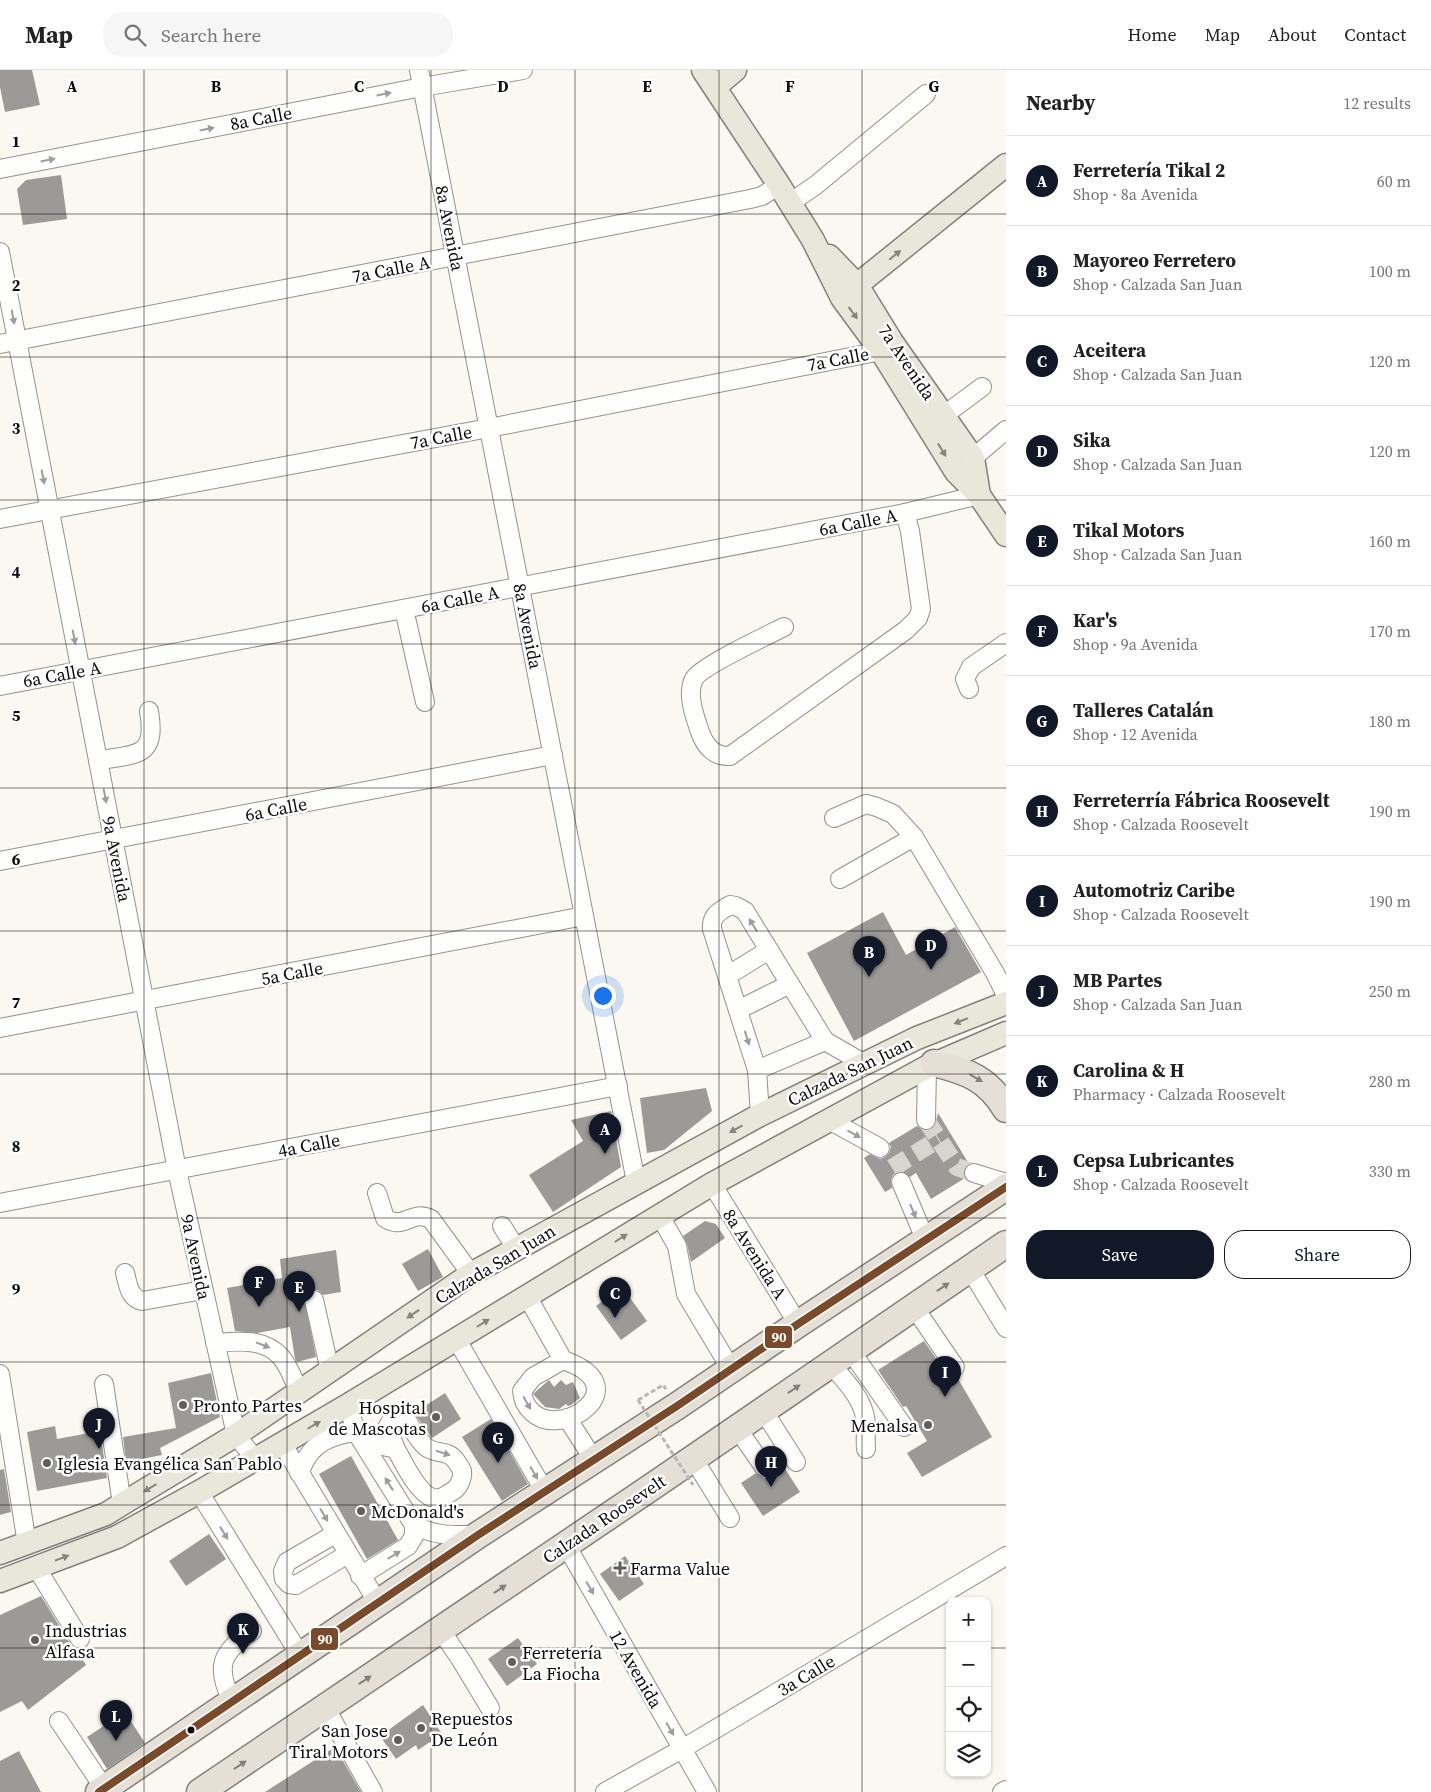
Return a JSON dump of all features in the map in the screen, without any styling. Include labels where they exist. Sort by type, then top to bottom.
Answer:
[{"type":"highway","points":[[930,1065],[958,1069],[980,1079],[997,1095],[1006,1109]]},
{"type":"highway","points":[[101,1790],[478,1534],[594,1460],[1006,1185]]},
{"type":"highway","name":"Calzada Roosevelt","points":[[200,1792],[566,1545],[1006,1244]]},
{"type":"main road","points":[[691,70],[709,79],[735,70]]},
{"type":"main road","name":"7a Avenida","points":[[709,79],[813,240],[842,298],[880,350],[956,472],[978,496],[1006,535]]},
{"type":"main road","points":[[829,271],[857,285],[1006,165]]},
{"type":"main road","name":"7a Avenida","points":[[813,240],[857,285],[892,342],[973,458],[978,496]]},
{"type":"main road","name":"Calzada San Juan","points":[[0,1553],[106,1514],[236,1436],[470,1274],[517,1250],[636,1182],[760,1115],[917,1038],[1006,1002]]},
{"type":"main road","name":"Calzada San Juan","points":[[0,1580],[118,1537],[199,1492],[457,1340],[659,1214],[930,1065],[1006,1033]]},
{"type":"street","name":"8a Calle","points":[[0,169],[420,79],[523,70]]},
{"type":"street","name":"8a Avenida","points":[[420,79],[636,1182]]},
{"type":"street","name":"7a Calle A","points":[[9,342],[762,196],[785,194],[816,185],[926,94]]},
{"type":"street","name":"9a Avenida","points":[[0,252],[9,342],[50,510],[177,1170],[236,1436],[255,1459]]},
{"type":"street","name":"7a Calle","points":[[0,519],[489,428],[880,350]]},
{"type":"street","points":[[944,416],[982,387]]},
{"type":"street","points":[[973,458],[1006,430]]},
{"type":"street","name":"6a Calle A","points":[[0,686],[905,513],[978,496]]},
{"type":"street","points":[[784,627],[721,660],[694,678],[690,694],[700,733],[708,748],[720,756],[730,756],[906,630],[918,618],[921,609],[905,513]]},
{"type":"street","points":[[404,609],[425,702]]},
{"type":"street","points":[[968,689],[965,678],[971,667],[1006,643]]},
{"type":"street","points":[[98,761],[138,752],[146,748],[151,738],[152,729],[149,711]]},
{"type":"street","name":"6a Calle","points":[[0,861],[553,755]]},
{"type":"street","points":[[834,818],[866,804],[893,814],[914,837],[996,973],[1006,995]]},
{"type":"street","points":[[840,880],[914,837]]},
{"type":"street","points":[[760,1115],[757,1070],[712,929],[714,915],[730,905],[736,906],[745,912],[825,1041],[865,1064]]},
{"type":"street","name":"5a Calle","points":[[0,1028],[584,916]]},
{"type":"street","points":[[727,976],[769,950]]},
{"type":"street","points":[[738,1010],[790,984]]},
{"type":"street","points":[[757,1070],[825,1041]]},
{"type":"street","points":[[926,1120],[930,1065]]},
{"type":"street","name":"4a Calle","points":[[0,1203],[618,1086]]},
{"type":"street","points":[[828,1120],[880,1148]]},
{"type":"street","points":[[974,1173],[1006,1185]]},
{"type":"street","points":[[901,1182],[926,1240]]},
{"type":"street","name":"8a Avenida A","points":[[712,1184],[798,1324]]},
{"type":"street","points":[[377,1193],[385,1218],[390,1222],[396,1224],[417,1216],[431,1219],[470,1274]]},
{"type":"street","points":[[659,1214],[677,1246],[686,1294],[731,1369]]},
{"type":"street","points":[[502,1226],[517,1250]]},
{"type":"street","points":[[970,1269],[1006,1328]]},
{"type":"street","points":[[125,1273],[131,1293],[137,1300],[142,1301],[203,1290]]},
{"type":"street","points":[[527,1296],[564,1360],[586,1371],[593,1380],[597,1392],[589,1406],[567,1418],[554,1420],[538,1418],[526,1406],[522,1391],[533,1377],[564,1360]]},
{"type":"street","points":[[314,1300],[330,1371]]},
{"type":"street","points":[[914,1307],[955,1367]]},
{"type":"street","points":[[457,1340],[545,1492]]},
{"type":"street","points":[[215,1344],[235,1341],[252,1342],[272,1349],[282,1358],[300,1392]]},
{"type":"street","points":[[841,1357],[904,1427]]},
{"type":"street","points":[[841,1357],[851,1388],[861,1404],[865,1418],[866,1449]]},
{"type":"street","points":[[0,1374],[27,1544]]},
{"type":"street","points":[[104,1384],[122,1504]]},
{"type":"street","points":[[348,1405],[359,1437],[414,1525],[414,1536],[408,1546],[360,1576]]},
{"type":"street","points":[[763,1410],[796,1462]]},
{"type":"street","points":[[402,1416],[429,1449],[453,1456],[462,1470],[462,1479],[457,1488],[441,1498],[434,1499],[427,1496],[413,1479],[396,1449],[387,1428],[388,1424],[402,1416]]},
{"type":"street","points":[[567,1418],[594,1460]]},
{"type":"street","points":[[737,1428],[764,1467]]},
{"type":"street","points":[[299,1473],[309,1454],[324,1442],[342,1433],[396,1449]]},
{"type":"street","points":[[282,1443],[360,1576],[378,1603]]},
{"type":"street","points":[[693,1458],[730,1518]]},
{"type":"street","points":[[404,1508],[413,1479]]},
{"type":"street","points":[[199,1492],[300,1655]]},
{"type":"street","points":[[414,1525],[428,1532],[441,1535],[478,1534]]},
{"type":"street","points":[[335,1534],[287,1562],[283,1572],[284,1579],[289,1584],[296,1585],[348,1554]]},
{"type":"street","name":"12 Avenida","points":[[566,1545],[707,1792]]},
{"type":"street","points":[[307,1550],[320,1571]]},
{"type":"street","name":"3a Calle","points":[[605,1792],[682,1749],[1006,1556]]},
{"type":"street","points":[[36,1567],[80,1639]]},
{"type":"street","points":[[440,1630],[490,1708]]},
{"type":"street","points":[[232,1701],[223,1680],[223,1666],[228,1653],[238,1641],[252,1631]]},
{"type":"street","points":[[325,1707],[373,1792]]},
{"type":"street","points":[[59,1721],[101,1790]]},
{"type":"street","points":[[1002,1792],[1006,1790]]},
{"type":"path","points":[[663,1385],[638,1400],[693,1485]]},
{"type":"building","points":[[0,70],[32,70],[40,105],[5,112],[0,87]]},
{"type":"building","points":[[61,175],[67,219],[23,225],[17,189],[26,180]]},
{"type":"building","points":[[883,912],[906,955],[955,927],[981,972],[854,1041],[807,953]]},
{"type":"building","points":[[706,1088],[712,1111],[664,1150],[647,1153],[640,1098]]},
{"type":"building","points":[[611,1111],[621,1167],[553,1212],[529,1175],[583,1141],[571,1120]]},
{"type":"building","points":[[938,1113],[969,1164],[964,1170],[965,1178],[931,1199],[916,1173],[910,1177],[903,1172],[897,1172],[891,1180],[892,1188],[885,1192],[864,1158],[870,1154],[880,1159],[885,1157],[891,1147],[889,1143],[917,1126],[925,1131],[932,1129]]},
{"type":"building","points":[[705,1221],[716,1224],[725,1238],[691,1262],[683,1236]]},
{"type":"building","points":[[428,1249],[443,1277],[418,1291],[402,1264]]},
{"type":"building","points":[[336,1250],[341,1292],[323,1295],[318,1290],[312,1290],[306,1293],[304,1297],[316,1357],[297,1362],[290,1327],[257,1333],[235,1331],[227,1288],[282,1278],[280,1259]]},
{"type":"building","points":[[622,1287],[647,1321],[621,1340],[596,1306]]},
{"type":"building","points":[[924,1341],[946,1373],[951,1377],[957,1377],[992,1437],[922,1477],[907,1453],[927,1441],[906,1406],[903,1407],[878,1370]]},
{"type":"building","points":[[211,1373],[220,1417],[160,1448],[162,1455],[126,1462],[123,1437],[176,1428],[168,1383]]},
{"type":"building","points":[[549,1380],[554,1387],[561,1380],[566,1385],[573,1382],[580,1398],[571,1405],[568,1406],[566,1404],[559,1409],[545,1407],[533,1394]]},
{"type":"building","name":"Hospital de Mascotas","points":[[445,1393],[461,1419],[432,1438],[414,1413]]},
{"type":"building","points":[[491,1419],[528,1484],[502,1501],[462,1437]]},
{"type":"building","points":[[55,1426],[57,1439],[100,1431],[107,1478],[37,1491],[27,1432]]},
{"type":"building","name":"McDonald's","points":[[351,1456],[398,1540],[367,1559],[319,1474]]},
{"type":"building","points":[[778,1458],[800,1492],[763,1516],[741,1483],[756,1473],[764,1478],[770,1476],[774,1471],[773,1462]]},
{"type":"building","points":[[4,1469],[11,1512],[0,1515],[0,1470]]},
{"type":"building","points":[[209,1534],[226,1559],[186,1586],[169,1561]]},
{"type":"building","points":[[625,1556],[644,1584],[619,1601],[600,1574]]},
{"type":"building","name":"Industrias Alfasa","points":[[41,1596],[71,1645],[76,1649],[86,1665],[28,1710],[22,1701],[0,1712],[0,1615]]},
{"type":"building","name":"Ferretería La Fiocha","points":[[518,1638],[537,1664],[507,1686],[488,1659]]},
{"type":"building","points":[[423,1705],[442,1734],[418,1750],[416,1745],[396,1759],[380,1736]]},
{"type":"building","points":[[125,1712],[145,1743],[107,1769],[87,1737]]},
{"type":"building","points":[[335,1747],[361,1792],[265,1792]]},
{"type":"building","points":[[19,1751],[41,1792],[0,1792],[0,1761]]},
{"type":"tunnel","points":[[926,1120],[957,1167],[974,1173]]},
{"type":"tunnel","points":[[892,1168],[939,1139]]},
{"type":"transit line","name":"90","points":[[99,1792],[478,1535],[677,1406],[1006,1187]]},
{"type":"place","name":"Sika","points":[[931,970]]},
{"type":"place","name":"Mayoreo Ferretero","points":[[869,977]]},
{"type":"place","name":"Ferretería Tikal 2","points":[[605,1154]]},
{"type":"place","name":"Kar's","points":[[259,1307]]},
{"type":"place","name":"Tikal Motors","points":[[299,1312]]},
{"type":"place","name":"Aceitera","points":[[615,1318]]},
{"type":"place","name":"Automotriz Caribe","points":[[945,1397]]},
{"type":"place","name":"Pronto Partes","points":[[183,1405]]},
{"type":"place","name":"Hospital de Mascotas","points":[[436,1417]]},
{"type":"place","name":"Menalsa","points":[[928,1425]]},
{"type":"place","name":"MB Partes","points":[[99,1449]]},
{"type":"place","name":"Iglesia Evangélica San Pablo","points":[[47,1463]]},
{"type":"place","name":"Talleres Catalán","points":[[498,1463]]},
{"type":"place","name":"Ferreterría Fábrica Roosevelt","points":[[771,1487]]},
{"type":"place","name":"McDonald's","points":[[361,1511]]},
{"type":"place","name":"Farma Value","points":[[620,1568]]},
{"type":"place","name":"Industrias Alfasa","points":[[35,1640]]},
{"type":"place","name":"Carolina & H","points":[[243,1654]]},
{"type":"place","name":"Ferretería La Fiocha","points":[[512,1662]]},
{"type":"place","name":"Repuestos De León","points":[[421,1728]]},
{"type":"place","name":"San Jose Tiral Motors","points":[[398,1740]]},
{"type":"place","name":"Cepsa Lubricantes","points":[[116,1741]]}]
